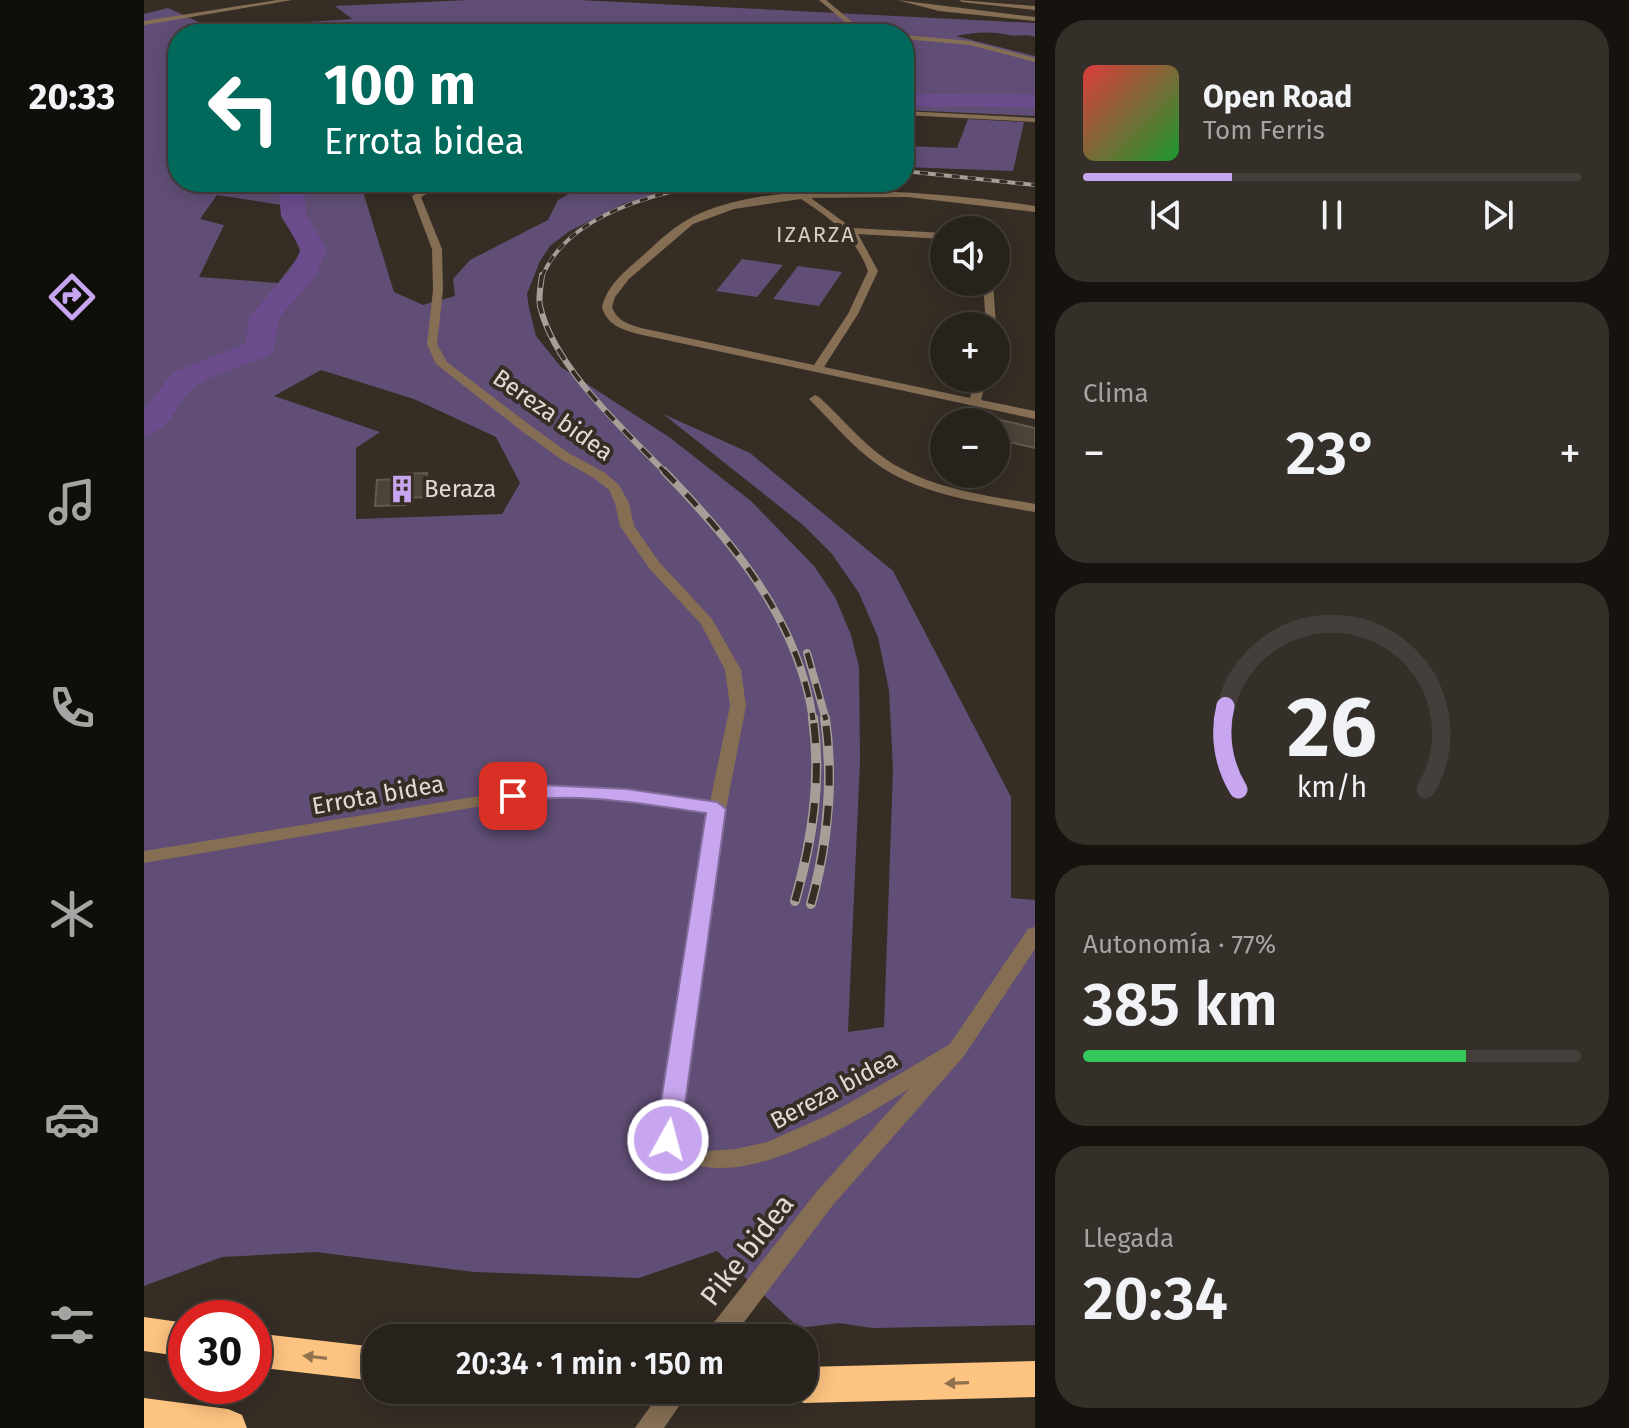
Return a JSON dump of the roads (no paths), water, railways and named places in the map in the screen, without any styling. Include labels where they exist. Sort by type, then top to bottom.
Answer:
[{"type":"highway","points":[[144,1334],[168,1337]]},
{"type":"highway","points":[[272,1352],[362,1362]]},
{"type":"highway","points":[[818,1385],[1035,1379]]},
{"type":"highway","points":[[144,1416],[228,1428]]},
{"type":"street","points":[[822,0],[850,24]]},
{"type":"street","points":[[902,0],[971,13],[1035,19]]},
{"type":"street","points":[[962,0],[1034,3]]},
{"type":"street","points":[[144,23],[287,1]]},
{"type":"street","points":[[914,38],[970,43],[1035,60]]},
{"type":"street","points":[[914,114],[1035,120]]},
{"type":"street","name":"Bereza bidea","points":[[424,192],[416,196],[433,232],[437,249],[438,290],[432,344],[442,364],[527,429],[614,488],[622,503],[627,526],[654,565],[707,622],[733,670],[738,706],[717,809],[668,1140],[703,1160],[764,1155],[819,1129],[957,1050]]},
{"type":"street","points":[[1035,209],[979,199],[852,193],[734,207],[692,221],[616,285],[607,302],[607,313],[616,325],[1035,415]]},
{"type":"street","points":[[804,197],[853,231],[866,251],[873,271],[853,314],[817,369]]},
{"type":"street","points":[[853,231],[930,235]]},
{"type":"street","points":[[974,403],[977,392]]},
{"type":"street","points":[[815,399],[880,461],[905,476],[971,496],[1035,508]]},
{"type":"street","name":"Errota bidea","points":[[144,857],[541,791],[627,795],[717,809]]},
{"type":"street","name":"Pike bidea","points":[[728,1324],[825,1198],[957,1050],[1035,934]]},
{"type":"street","points":[[648,1428],[666,1404]]},
{"type":"waterway","points":[[914,100],[1035,101]]},
{"type":"waterway","points":[[144,426],[157,417],[183,380],[259,349],[265,316],[305,271],[314,249],[294,216],[291,192]]},
{"type":"railway","points":[[914,172],[1035,185]]},
{"type":"railway","points":[[542,277],[554,255],[592,222],[641,200],[671,192]]},
{"type":"railway","points":[[542,275],[540,306],[560,352],[592,396],[666,473]]},
{"type":"railway","points":[[664,471],[714,525],[759,584],[793,649],[813,720]]},
{"type":"railway","points":[[807,653],[826,720]]},
{"type":"railway","points":[[795,901],[814,811],[816,741],[813,718]]},
{"type":"railway","points":[[811,904],[822,858],[828,812],[829,765],[825,718]]},
{"type":"place","name":"Beraza","points":[[402,489]]},
{"type":"district","name":"IZARZA","points":[[816,234]]}]
